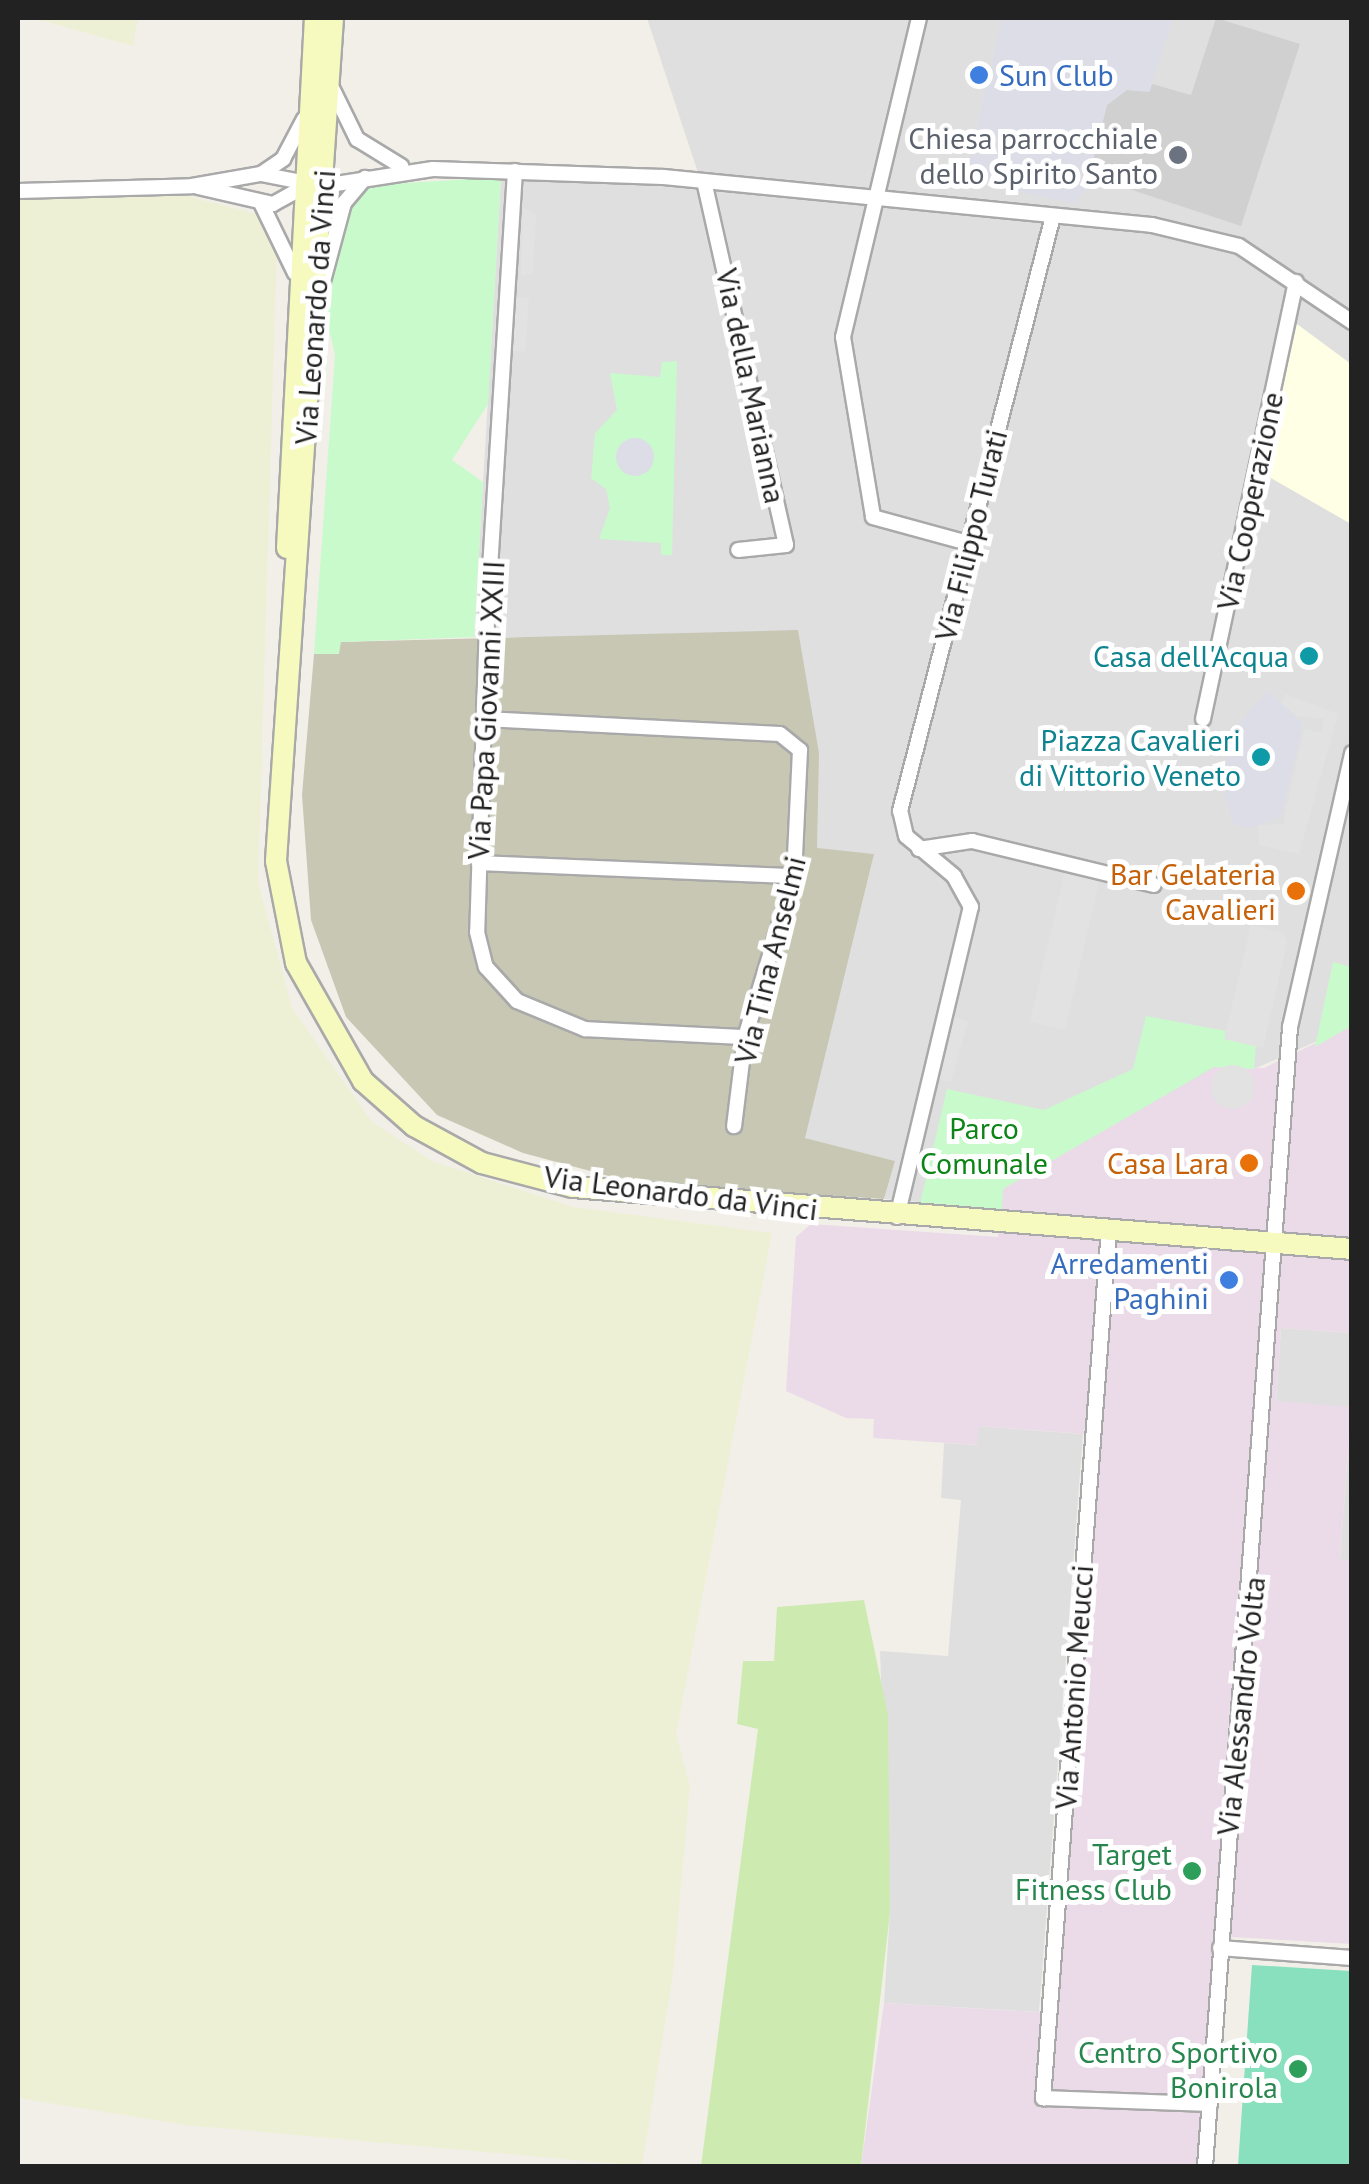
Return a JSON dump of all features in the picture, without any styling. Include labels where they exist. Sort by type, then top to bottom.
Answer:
[{"type":"main road","name":"Via Leonardo da Vinci","points":[[290,595],[314,324],[309,99],[315,18]]},
{"type":"main road","name":"Via Leonardo da Vinci","points":[[333,18],[331,61],[296,296],[290,595],[276,861],[296,963],[363,1082],[414,1126],[482,1163],[573,1187],[898,1217],[1352,1250]]},
{"type":"street","points":[[919,18],[843,338],[870,510],[878,521],[968,543]]},
{"type":"street","points":[[331,61],[349,130],[407,168]]},
{"type":"street","points":[[260,174],[293,144],[309,99]]},
{"type":"street","points":[[192,186],[261,203],[313,186],[407,168],[515,171],[704,181],[1052,216],[1219,236],[1296,282],[1352,322]]},
{"type":"street","name":"Via Papa Giovanni XXIII","points":[[515,171],[484,719],[479,862],[486,967],[517,1001],[585,1029],[745,1037]]},
{"type":"street","points":[[18,190],[192,186],[260,174],[313,186]]},
{"type":"street","points":[[314,324],[341,212],[370,174]]},
{"type":"street","name":"Via della Marianna","points":[[704,181],[786,544],[738,550]]},
{"type":"street","points":[[261,203],[285,237],[296,296]]},
{"type":"street","name":"Via Filippo Turati","points":[[898,1217],[971,907],[954,876],[919,849],[900,810],[1052,216]]},
{"type":"street","name":"Via Cooperazione","points":[[1203,719],[1296,282]]},
{"type":"street","name":"Via Tina Anselmi","points":[[484,719],[791,738],[801,789],[794,876],[745,1037],[734,1126]]},
{"type":"street","name":"Via Alessandro Volta","points":[[1205,2166],[1290,1026],[1352,753]]},
{"type":"street","points":[[919,849],[972,840],[1154,885]]},
{"type":"street","points":[[479,862],[794,876]]},
{"type":"street","name":"Via Antonio Meucci","points":[[1109,1230],[1043,2098],[1210,2104]]},
{"type":"street","points":[[1220,1948],[1352,1958]]},
{"type":"shaded area","points":[[33,18],[138,18],[133,46]]},
{"type":"shaded area","points":[[647,18],[1351,18],[1351,1026],[1254,1069],[1002,1209],[884,1199],[895,1161],[804,1138],[874,854],[817,849],[531,637],[474,637],[501,177],[702,185]]},
{"type":"shaded area","points":[[1002,18],[1173,18],[1149,92],[1127,90],[1107,105],[1093,159],[1108,182],[1095,182],[1073,203],[964,181]]},
{"type":"shaded area","points":[[1216,18],[1300,44],[1241,226],[1108,182],[1093,159],[1107,105],[1126,90],[1150,91],[1152,84],[1191,95]]},
{"type":"shaded area","points":[[179,194],[257,214],[277,244],[258,882],[292,1008],[372,1122],[432,1161],[573,1207],[772,1233],[676,1734],[690,1786],[673,1974],[642,2166],[185,2125],[18,2098],[18,199]]},
{"type":"shaded area","points":[[523,207],[536,214],[533,273],[521,276]]},
{"type":"shaded area","points":[[516,297],[529,298],[525,352],[512,351]]},
{"type":"shaded area","points":[[1297,324],[1351,364],[1351,524],[1262,473]]},
{"type":"shaded area","points":[[635,438],[649,443],[654,457],[649,471],[635,476],[621,471],[616,457],[621,443]]},
{"type":"shaded area","points":[[798,630],[819,753],[817,848],[874,854],[805,1138],[895,1161],[884,1199],[635,1183],[523,1153],[437,1115],[346,1017],[311,920],[302,795],[314,654],[338,654],[340,642]]},
{"type":"shaded area","name":"Piazza Cavalieri di Vittorio Veneto","points":[[1268,691],[1303,723],[1281,817],[1250,828],[1233,825],[1222,785],[1233,730]]},
{"type":"shaded area","points":[[1286,694],[1338,714],[1299,854],[1259,845],[1258,825],[1283,824],[1304,729],[1322,733],[1324,719],[1295,716],[1281,703]]},
{"type":"shaded area","points":[[1065,870],[1100,878],[1065,1030],[1030,1022]]},
{"type":"shaded area","points":[[1251,925],[1283,932],[1287,942],[1263,1048],[1224,1039]]},
{"type":"shaded area","points":[[954,1017],[968,1021],[951,1083],[936,1079]]},
{"type":"shaded area","points":[[1351,1026],[1351,1333],[1281,1328],[1276,1401],[1351,1407],[1340,1559],[1352,1561],[1351,1944],[1215,1936],[1198,2166],[861,2166],[884,2003],[1052,2013],[1097,1435],[979,1426],[977,1445],[873,1438],[874,1419],[846,1418],[786,1391],[796,1237],[811,1224],[998,1237],[1002,1189],[1215,1067],[1264,1068]]},
{"type":"shaded area","points":[[1233,1065],[1249,1071],[1255,1087],[1249,1103],[1233,1109],[1217,1103],[1211,1087],[1217,1071]]},
{"type":"shaded area","points":[[1281,1328],[1351,1333],[1351,1408],[1276,1402]]},
{"type":"shaded area","points":[[1351,1408],[1351,1561],[1340,1560]]},
{"type":"shaded area","points":[[978,1426],[1083,1434],[1039,2012],[884,2003],[890,1913],[880,1651],[948,1656],[961,1500],[941,1498],[944,1443],[976,1445]]},
{"type":"green space","points":[[501,177],[488,404],[452,460],[483,482],[474,637],[341,642],[339,654],[314,654],[335,355],[324,306],[342,225],[356,195],[376,185]]},
{"type":"green space","points":[[677,361],[672,555],[661,555],[661,543],[599,539],[610,508],[606,489],[591,478],[595,433],[617,410],[610,373],[660,377],[662,362]]},
{"type":"green space","points":[[1333,962],[1351,967],[1351,1026],[1315,1047]]},
{"type":"green space","name":"Parco Comunale","points":[[1146,1016],[1226,1031],[1225,1039],[1256,1046],[1254,1069],[1214,1067],[1003,1189],[1002,1209],[920,1204],[947,1089],[1044,1110],[1133,1069]]},
{"type":"green space","points":[[864,1600],[888,1715],[890,1913],[861,2166],[701,2166],[758,1729],[737,1724],[743,1661],[774,1661],[777,1607]]},
{"type":"green space","name":"Centro Sportivo Bonirola","points":[[1252,1965],[1351,1971],[1351,2166],[1238,2166]]},
{"type":"place","name":"Sun Club","points":[[979,75]]},
{"type":"place","name":"Chiesa parrocchiale dello Spirito Santo","points":[[1178,155]]},
{"type":"place","name":"Casa dell'Acqua","points":[[1309,656]]},
{"type":"place","name":"Piazza Cavalieri di Vittorio Veneto","points":[[1261,757]]},
{"type":"place","name":"Bar Gelateria Cavalieri","points":[[1296,891]]},
{"type":"place","name":"Casa Lara","points":[[1249,1163]]},
{"type":"place","name":"Arredamenti Paghini","points":[[1229,1280]]},
{"type":"place","name":"Target Fitness Club","points":[[1192,1871]]},
{"type":"place","name":"Centro Sportivo Bonirola","points":[[1298,2069]]}]
